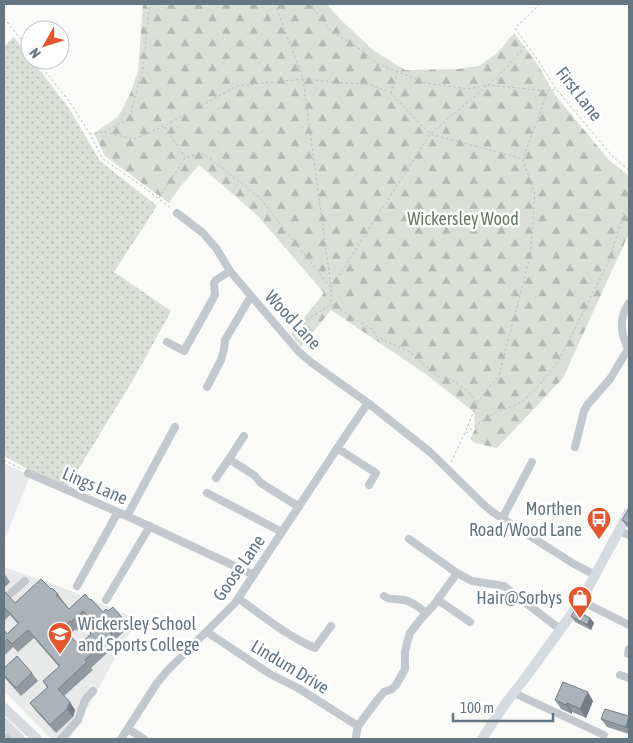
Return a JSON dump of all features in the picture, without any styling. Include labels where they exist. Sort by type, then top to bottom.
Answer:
[{"type":"main road","points":[[482,739],[505,704],[581,601],[629,512]]},
{"type":"main road","points":[[4,708],[37,739]]},
{"type":"main road","points":[[4,723],[20,739]]},
{"type":"street","name":"Wood Lane","points":[[177,212],[203,233],[216,248],[230,270],[299,352],[430,452],[484,505],[502,519],[595,575]]},
{"type":"street","points":[[167,342],[184,351],[215,294],[214,283],[230,270]]},
{"type":"street","points":[[207,387],[221,360],[225,340],[251,296]]},
{"type":"street","points":[[575,447],[584,411],[610,379],[629,348],[622,336],[621,322],[629,303]]},
{"type":"street","name":"Goose Lane","points":[[121,739],[157,683],[238,598],[368,403]]},
{"type":"street","points":[[127,516],[176,427]]},
{"type":"street","points":[[568,433],[578,435]]},
{"type":"street","points":[[216,478],[244,436]]},
{"type":"street","points":[[337,448],[376,473],[369,485]]},
{"type":"street","points":[[229,459],[261,483],[299,506]]},
{"type":"street","points":[[502,519],[532,462]]},
{"type":"street","name":"Lings Lane","points":[[28,473],[150,526],[254,575]]},
{"type":"street","points":[[207,493],[282,532]]},
{"type":"street","points":[[78,586],[118,512]]},
{"type":"street","points":[[106,600],[150,526]]},
{"type":"street","points":[[619,531],[629,535]]},
{"type":"street","points":[[409,540],[457,573],[472,580],[504,586],[561,630]]},
{"type":"street","points":[[356,736],[358,726],[384,692],[392,690],[405,669],[405,652],[410,633],[438,600],[457,573]]},
{"type":"street","points":[[4,599],[25,581]]},
{"type":"street","points":[[384,596],[394,600],[408,601],[426,613]]},
{"type":"street","points":[[238,598],[286,633],[304,644],[315,648],[331,626]]},
{"type":"street","points":[[438,600],[470,622]]},
{"type":"street","points":[[581,601],[629,625]]},
{"type":"street","name":"Lindum Drive","points":[[207,632],[270,674],[298,688],[358,726]]},
{"type":"street","points":[[620,675],[629,678]]},
{"type":"street","points":[[61,739],[78,720],[85,700],[93,692]]},
{"type":"street","points":[[514,693],[604,735]]},
{"type":"street","points":[[128,729],[144,739]]},
{"type":"street","points":[[4,737],[16,739]]},
{"type":"path","points":[[90,134],[103,132],[130,118],[136,89],[143,70],[151,4]]},
{"type":"path","points":[[275,4],[303,79],[331,288],[331,304]]},
{"type":"path","points":[[312,4],[331,32],[378,64],[426,83],[468,89],[488,85],[548,91],[556,89]]},
{"type":"path","name":"First Lane","points":[[540,4],[515,28],[540,62],[556,89],[614,158],[629,170]]},
{"type":"path","points":[[4,18],[20,38]]},
{"type":"path","points":[[331,288],[430,134],[488,85],[526,45]]},
{"type":"path","points":[[44,70],[90,134],[103,159],[177,212]]},
{"type":"path","points":[[391,93],[398,72]]},
{"type":"path","points":[[103,132],[134,139],[164,126],[237,86],[303,79],[371,85],[391,93],[430,134],[523,159]]},
{"type":"path","points":[[448,469],[477,403],[498,375],[530,257],[535,194],[523,159],[548,91]]},
{"type":"path","points":[[164,126],[186,158]]},
{"type":"path","points":[[158,198],[186,158],[203,153],[260,198],[331,288]]},
{"type":"path","points":[[465,433],[489,416],[522,402],[542,382],[559,360],[610,259],[623,214],[629,204]]},
{"type":"path","points":[[331,304],[373,330],[377,337],[410,352],[437,376],[450,379],[469,392],[477,403]]},
{"type":"path","points":[[288,340],[310,318],[331,304]]},
{"type":"path","points":[[4,460],[28,473]]},
{"type":"shaded area","points":[[4,463],[30,476],[4,541]]},
{"type":"shaded area","name":"Wickersley School and Sports College","points":[[4,567],[61,587],[137,619],[70,739],[51,739],[4,691]]},
{"type":"green space","name":"Wickersley Wood","points":[[143,4],[327,4],[373,50],[405,70],[458,69],[479,66],[497,53],[514,33],[538,65],[555,95],[609,160],[629,176],[629,236],[563,378],[497,448],[475,443],[470,439],[475,429],[474,412],[427,375],[331,310],[301,347],[291,334],[324,293],[257,215],[199,165],[169,203],[105,156],[94,133],[118,117],[130,94],[138,71]]},
{"type":"green space","points":[[14,37],[20,45],[20,70],[40,70],[70,110],[100,161],[157,206],[114,272],[171,311],[133,380],[68,486],[32,471],[4,456],[4,46]]},
{"type":"building","points":[[629,510],[629,525],[622,520]]},
{"type":"building","points":[[41,579],[58,594],[56,595],[69,609],[85,594],[103,612],[113,607],[123,619],[109,631],[112,634],[85,660],[87,662],[58,689],[70,702],[67,709],[50,725],[30,703],[48,687],[43,681],[60,666],[28,630],[12,644],[7,639],[4,642],[4,630],[7,634],[19,623],[4,607],[5,592],[15,603]],"holes":[[[83,611],[98,627],[79,645],[63,628]]]},
{"type":"building","points":[[575,610],[590,618],[587,625],[571,616]]},
{"type":"building","points":[[17,656],[32,673],[16,688],[4,675],[4,668]]},
{"type":"building","points":[[563,682],[588,692],[580,709],[555,700]]},
{"type":"building","points":[[605,709],[629,716],[626,727],[601,719]]},
{"type":"place","name":"Morthen Road/Wood Lane","points":[[599,540]]},
{"type":"place","name":"Hair@Sorbys","points":[[580,619]]},
{"type":"place","name":"Wickersley School and Sports College","points":[[60,655]]}]
